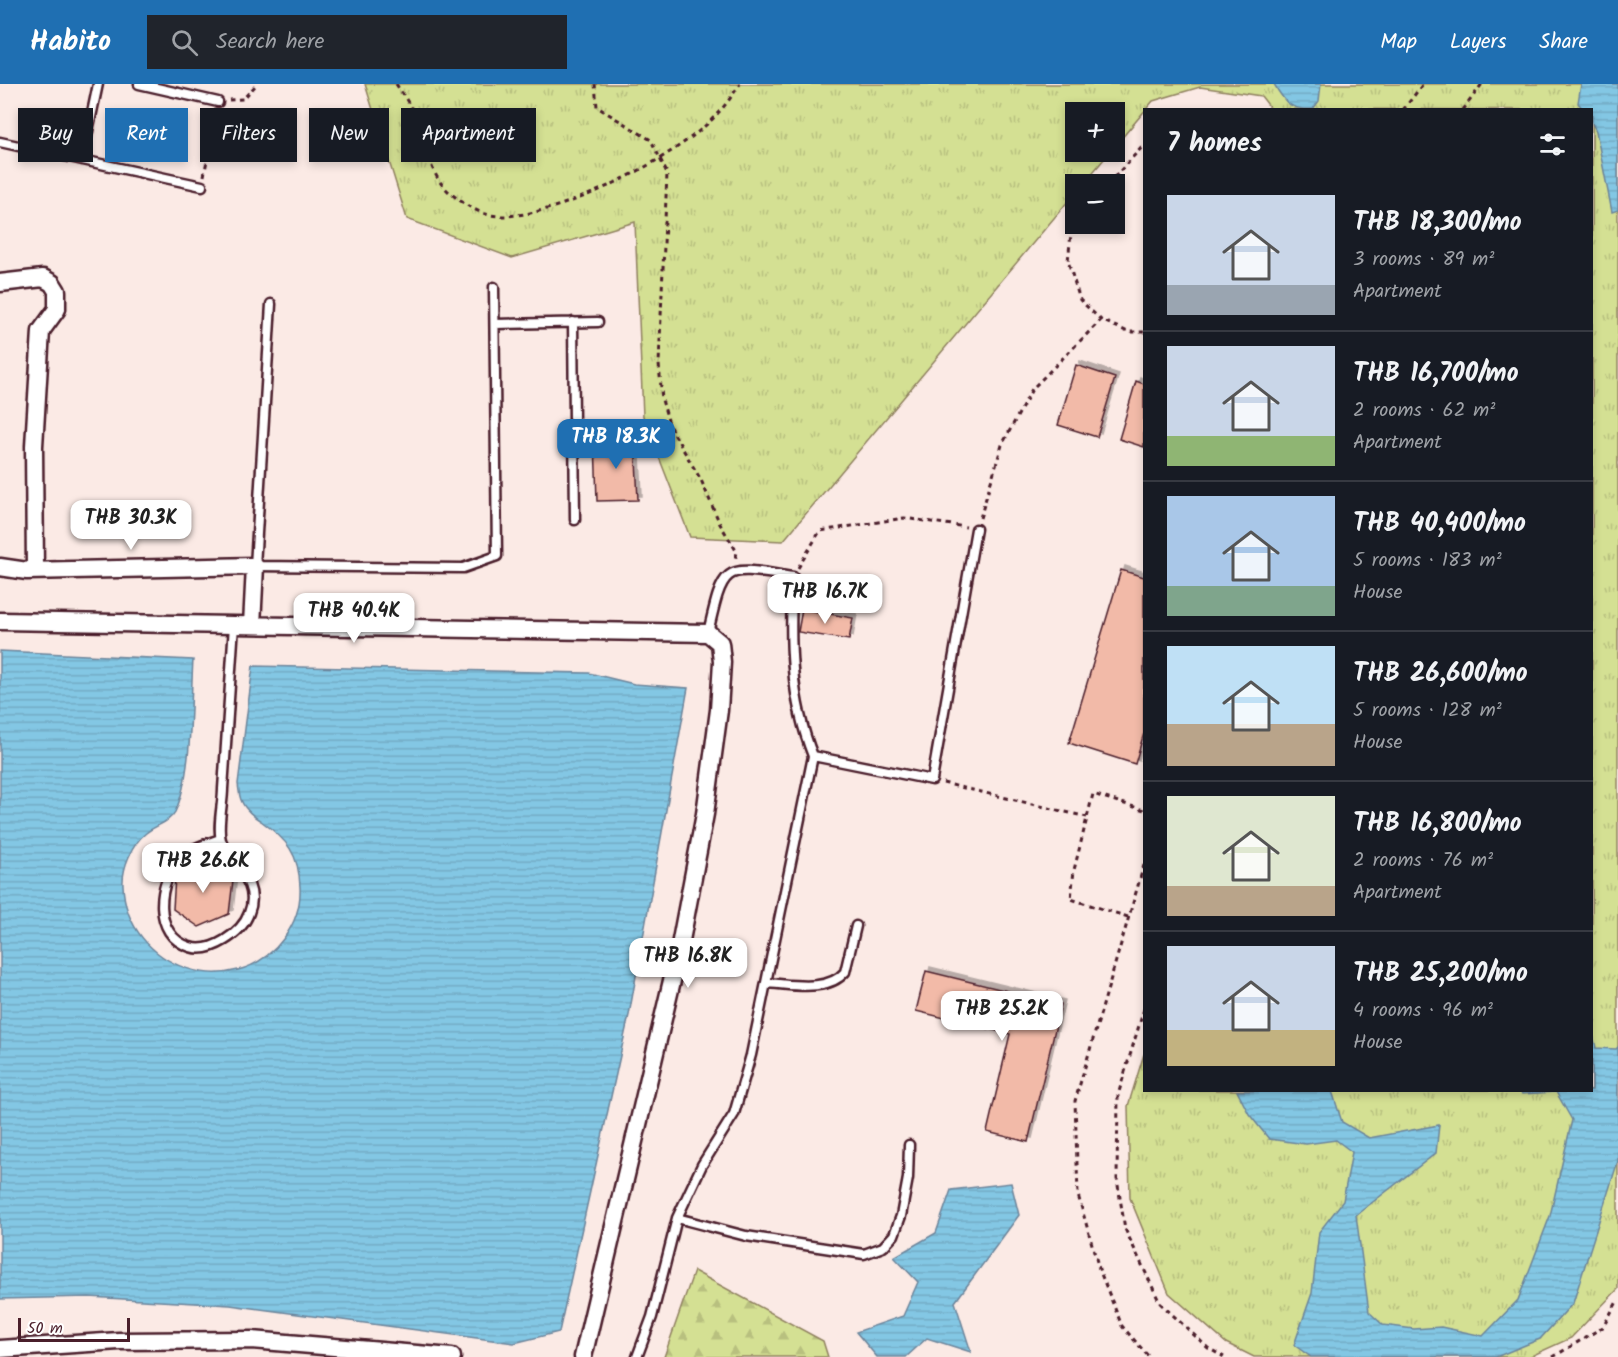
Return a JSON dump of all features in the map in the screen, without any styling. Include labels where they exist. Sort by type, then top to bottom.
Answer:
[{"type":"street","points":[[0,283],[43,278],[52,283],[57,291],[57,309],[41,331],[34,446],[35,571]]},
{"type":"street","points":[[0,567],[6,570],[35,571],[255,566],[252,625]]},
{"type":"street","points":[[0,621],[708,633],[720,643],[722,662],[705,814],[679,951],[582,1357]]},
{"type":"street","points":[[0,1349],[119,1341],[252,1340],[452,1357]]},
{"type":"lane","points":[[93,108],[98,84]]},
{"type":"lane","points":[[139,84],[218,102]]},
{"type":"lane","points":[[0,142],[18,146]]},
{"type":"lane","points":[[91,162],[202,186]]},
{"type":"lane","points":[[271,304],[255,566],[463,568],[497,556],[494,287]]},
{"type":"lane","points":[[573,322],[575,520]]},
{"type":"lane","points":[[495,324],[598,322]]},
{"type":"lane","points":[[813,756],[932,780],[976,529]]},
{"type":"lane","points":[[637,1357],[652,1317],[677,1218],[702,1165],[734,1113],[766,983],[813,756],[805,736],[794,675],[790,622],[793,577],[744,569],[733,571],[725,577],[716,594],[708,633]]},
{"type":"lane","points":[[220,839],[181,857],[169,871],[164,885],[162,904],[164,920],[169,931],[191,948],[205,947],[224,940],[235,933],[250,913],[249,885],[220,839],[234,625]]},
{"type":"lane","points":[[766,983],[823,985],[840,978],[845,972],[856,926]]},
{"type":"lane","points":[[677,1218],[746,1236],[864,1254],[883,1247],[894,1235],[902,1216],[908,1178],[909,1145]]},
{"type":"path","points":[[202,186],[218,102],[243,99],[257,84]]},
{"type":"path","points":[[396,84],[413,112],[425,150],[445,189],[467,205],[490,215],[520,214],[564,205],[662,158],[718,114],[740,84]]},
{"type":"path","points":[[595,84],[597,107],[651,140],[662,158],[668,183],[658,364],[662,400],[670,427],[701,480],[720,524],[737,552],[733,571]]},
{"type":"path","points":[[1405,108],[1423,84]]},
{"type":"path","points":[[1465,108],[1482,84]]},
{"type":"path","points":[[1117,174],[1143,146]]},
{"type":"path","points":[[1071,234],[1068,261],[1080,300],[1101,320],[1128,332],[1143,332]]},
{"type":"path","points":[[793,577],[820,531],[904,518],[976,529],[1002,445],[1032,389],[1101,320]]},
{"type":"path","points":[[932,780],[1087,817]]},
{"type":"path","points":[[1128,917],[1071,899],[1074,870],[1093,794],[1143,810]]},
{"type":"path","points":[[1143,868],[1075,1101],[1078,1195],[1099,1269],[1122,1326],[1149,1357]]},
{"type":"path","points":[[1143,1013],[1118,1095],[1117,1179],[1125,1229],[1160,1303],[1208,1348],[1224,1357]]},
{"type":"path","points":[[1553,1357],[1603,1328],[1618,1300]]},
{"type":"green space","points":[[365,84],[1618,84],[1618,1289],[1571,1338],[1529,1357],[1254,1357],[1226,1343],[1169,1293],[1130,1198],[1128,1106],[1143,1057],[1143,1092],[1593,1092],[1593,108],[1270,108],[1261,96],[1200,87],[1153,101],[1147,108],[1143,108],[1143,113],[1125,134],[1125,102],[1065,102],[1065,162],[1102,162],[1091,174],[1065,174],[1065,205],[783,541],[690,537],[643,416],[635,222],[512,258],[407,219],[389,161],[389,108],[372,108]]},
{"type":"green space","points":[[694,1271],[823,1341],[828,1357],[664,1357]]},
{"type":"water","points":[[1274,84],[1321,84],[1319,101],[1314,108],[1293,107]]},
{"type":"water","points":[[1581,84],[1618,84],[1618,210],[1612,212],[1593,125],[1593,108],[1582,108],[1578,103]]},
{"type":"water","points":[[0,651],[193,660],[188,759],[181,796],[173,815],[146,833],[136,843],[126,864],[123,885],[129,914],[142,938],[162,956],[186,968],[212,973],[238,970],[263,959],[288,932],[299,901],[299,875],[290,848],[285,841],[247,810],[240,796],[238,784],[253,666],[589,673],[634,684],[688,688],[629,1015],[559,1332],[514,1343],[230,1305],[89,1297],[0,1299]]},
{"type":"water","points":[[1593,1034],[1596,1048],[1616,1049],[1618,1047],[1618,1161],[1573,1303],[1540,1339],[1496,1357],[1311,1357],[1294,1345],[1312,1293],[1319,1232],[1343,1201],[1352,1152],[1336,1140],[1306,1144],[1269,1139],[1249,1114],[1238,1092],[1332,1092],[1342,1122],[1369,1138],[1439,1125],[1436,1153],[1356,1215],[1369,1312],[1383,1325],[1414,1329],[1441,1327],[1483,1336],[1518,1300],[1550,1216],[1572,1120],[1556,1092],[1593,1092]]},
{"type":"water","points":[[1521,1092],[1556,1092],[1522,1094]]},
{"type":"water","points":[[1011,1183],[1019,1215],[955,1302],[971,1352],[927,1338],[906,1357],[877,1357],[856,1332],[903,1316],[918,1282],[894,1257],[936,1233],[951,1190]]},
{"type":"building","points":[[1076,365],[1115,378],[1097,437],[1058,425]]},
{"type":"building","points":[[1136,381],[1143,384],[1143,447],[1119,439]]},
{"type":"building","points":[[635,439],[638,500],[597,501],[595,440]]},
{"type":"building","points":[[1121,570],[1143,577],[1143,736],[1135,764],[1069,743]]},
{"type":"building","points":[[802,609],[853,618],[849,640],[798,632]]},
{"type":"building","points":[[208,861],[233,880],[229,914],[199,927],[173,909],[175,876]]},
{"type":"building","points":[[926,971],[1061,1004],[1028,1142],[987,1132],[1010,1034],[916,1011]]}]
